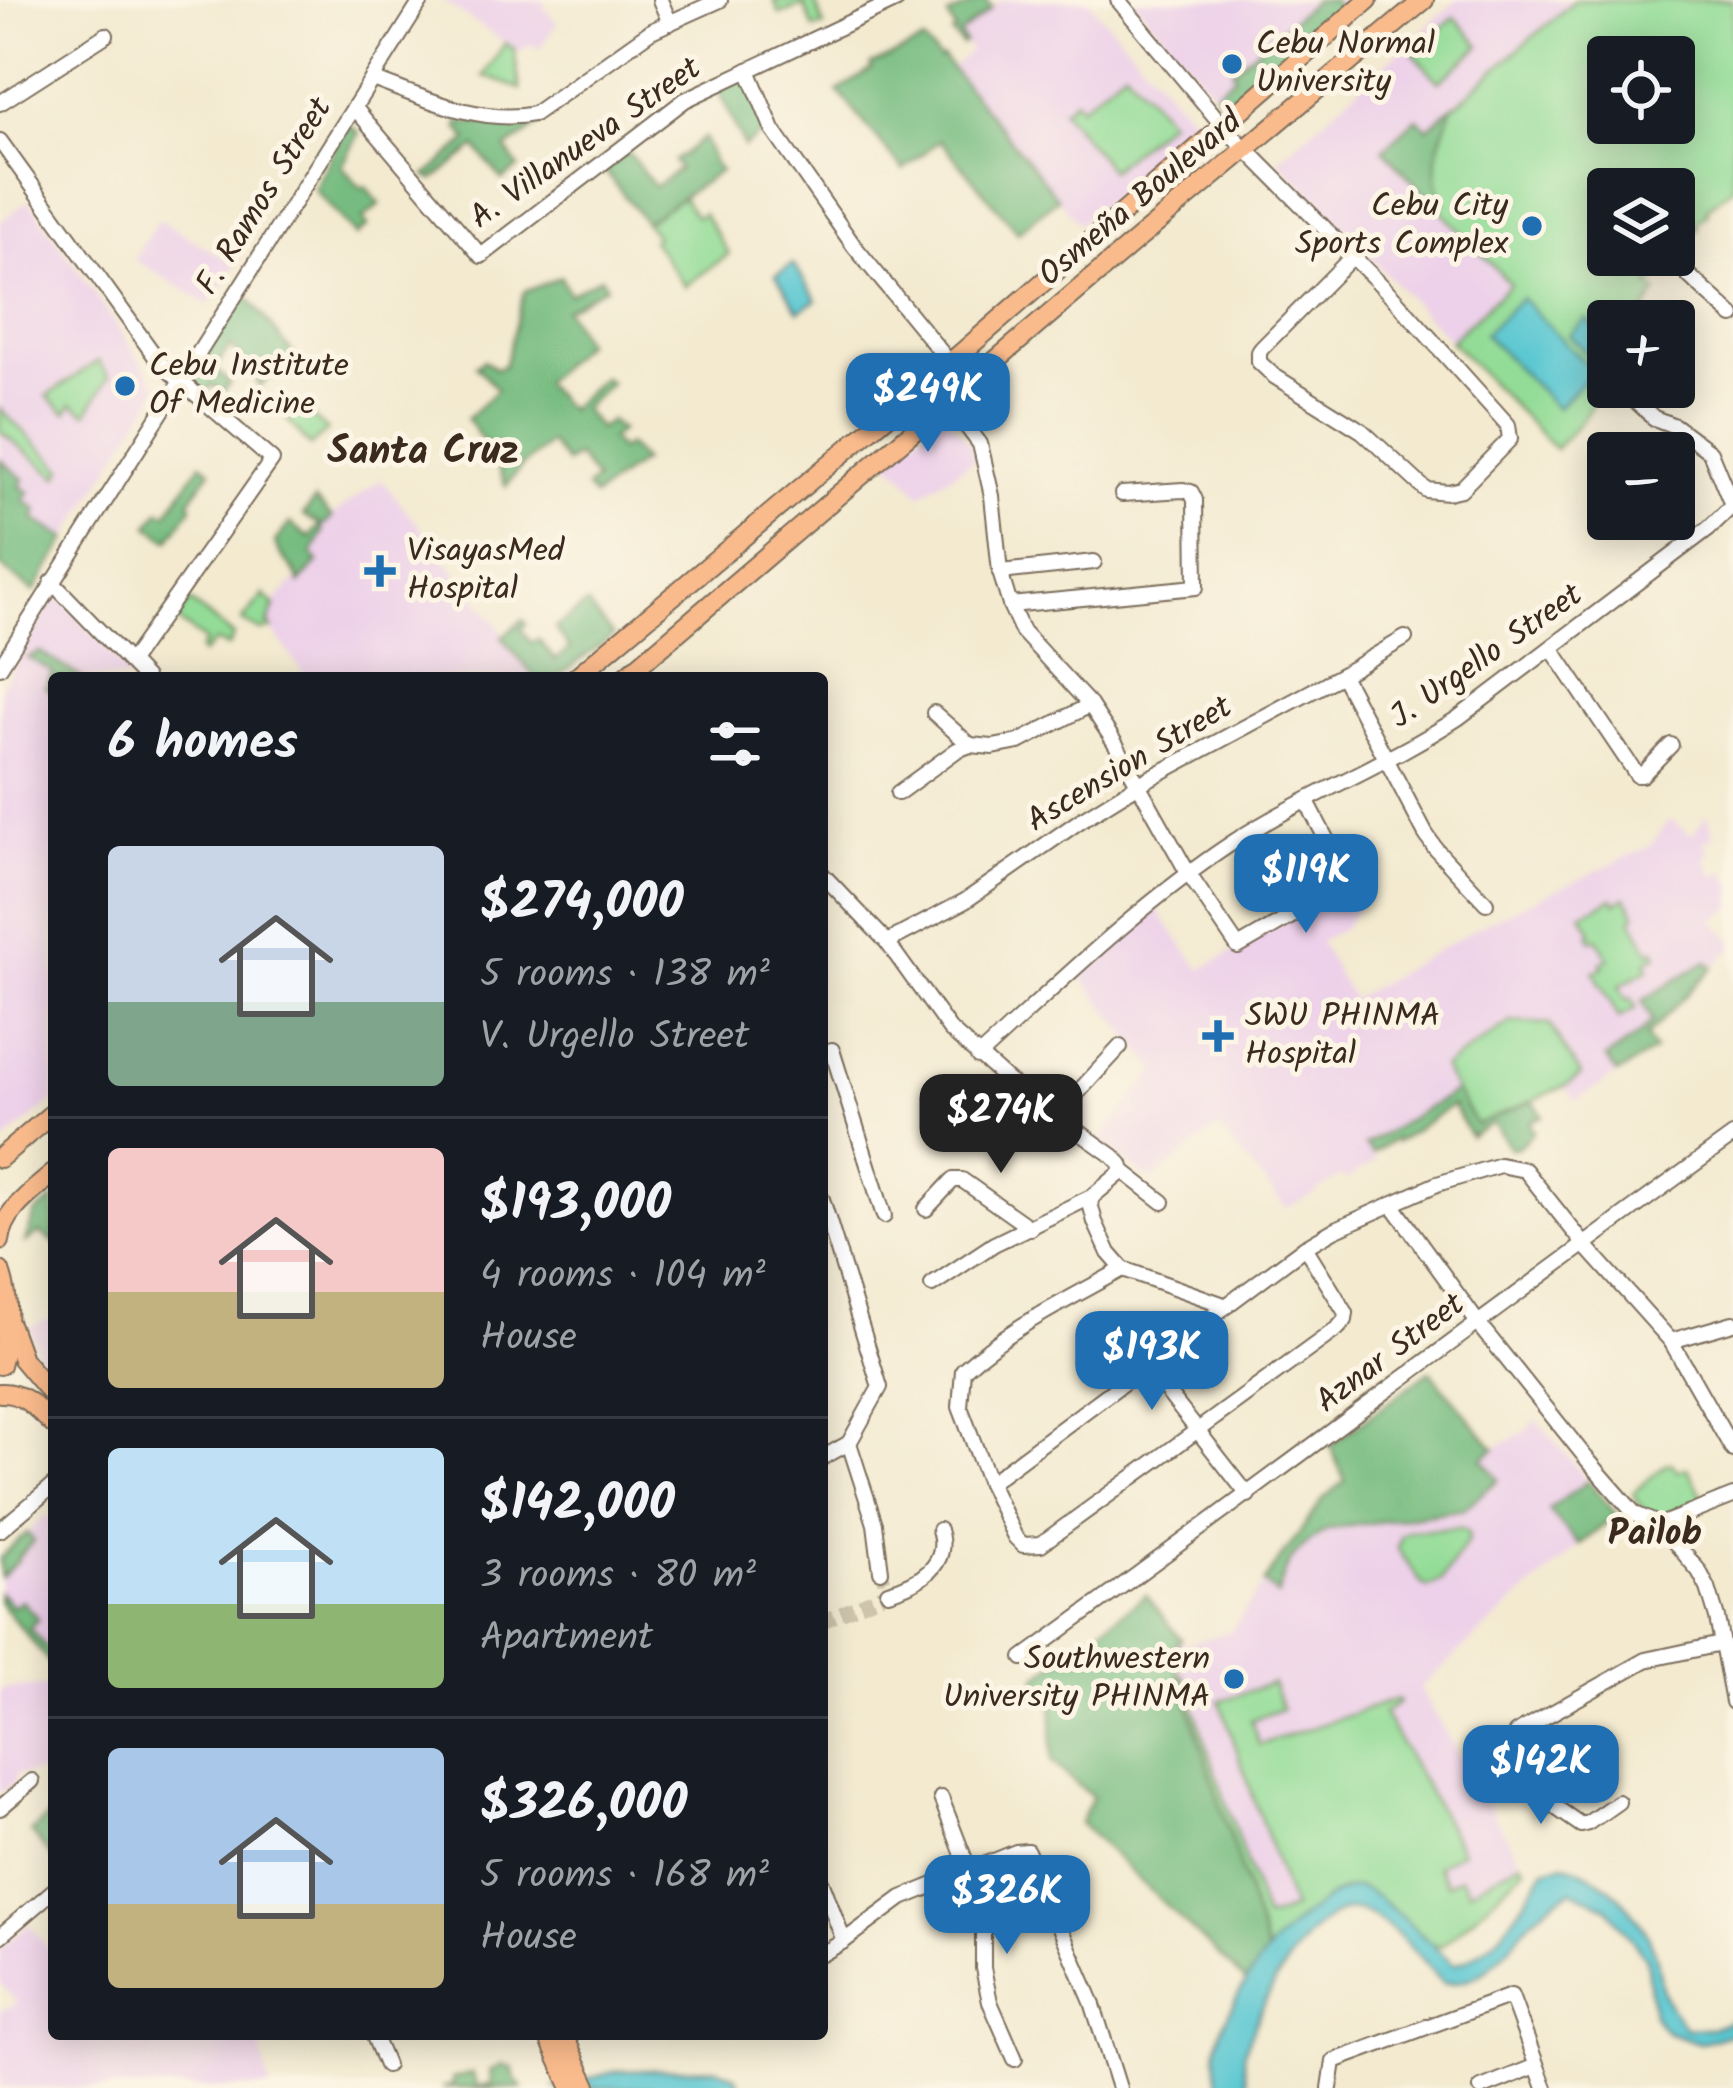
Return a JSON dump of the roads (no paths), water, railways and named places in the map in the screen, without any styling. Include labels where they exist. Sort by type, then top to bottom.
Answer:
[{"type":"main road","name":"Osmeña Boulevard","points":[[582,672],[950,363],[1368,0]]},
{"type":"main road","name":"Osmeña Boulevard","points":[[629,672],[1424,0]]},
{"type":"main road","points":[[0,1158],[48,1117]]},
{"type":"main road","points":[[48,1179],[10,1215],[0,1245],[8,1321],[22,1359],[48,1390]]},
{"type":"main road","points":[[0,1365],[8,1321]]},
{"type":"main road","points":[[0,1393],[24,1397],[48,1419]]},
{"type":"main road","points":[[551,2040],[572,2075],[588,2088]]},
{"type":"main road","points":[[563,2040],[572,2075]]},
{"type":"street","name":"F. Ramos Street","points":[[0,667],[422,0]]},
{"type":"street","points":[[660,0],[670,23]]},
{"type":"street","points":[[372,79],[477,114],[535,114],[651,32],[720,0]]},
{"type":"street","name":"A. Villanueva Street","points":[[354,107],[481,256],[685,100],[897,0]]},
{"type":"street","points":[[1118,0],[1223,127],[1353,256],[1508,425],[1510,439],[1461,489],[1426,490],[1362,431],[1259,362],[1259,352],[1353,256]]},
{"type":"street","points":[[0,103],[106,34]]},
{"type":"street","points":[[748,70],[773,130],[854,246],[950,363]]},
{"type":"street","points":[[0,140],[160,363],[272,460],[130,662]]},
{"type":"street","points":[[1689,276],[1733,316]]},
{"type":"street","points":[[931,379],[980,444],[992,496],[1000,572],[1022,631],[1090,705],[1238,947],[1349,883],[1307,802]]},
{"type":"street","points":[[1643,408],[1710,452],[1733,505]]},
{"type":"street","points":[[1010,605],[1196,587],[1191,492],[1122,494]]},
{"type":"street","name":"J. Urgello Street","points":[[978,1057],[1189,873],[1238,839],[1458,718],[1733,505]]},
{"type":"street","points":[[1000,572],[1094,562]]},
{"type":"street","points":[[52,582],[139,672]]},
{"type":"street","name":"Ascension Street","points":[[887,943],[965,901],[1139,784],[1405,638]]},
{"type":"street","points":[[1552,649],[1637,775],[1642,776],[1671,745]]},
{"type":"street","points":[[601,656],[616,672]]},
{"type":"street","points":[[1342,675],[1435,848],[1486,903]]},
{"type":"street","points":[[898,793],[942,758],[970,745],[1019,742],[1090,705]]},
{"type":"street","points":[[934,713],[970,745]]},
{"type":"street","points":[[828,880],[887,943],[950,1030],[978,1057],[1113,1156],[1123,1171],[1163,1202]]},
{"type":"street","points":[[1056,1115],[1120,1047]]},
{"type":"street","points":[[828,1052],[832,1051],[884,1216]]},
{"type":"street","name":"Aznar Street","points":[[1023,1658],[1733,1136]]},
{"type":"street","points":[[989,1483],[1305,1247],[1437,1184],[1500,1166],[1526,1170],[1584,1244],[1671,1341],[1733,1450]]},
{"type":"street","points":[[932,1285],[994,1244],[1093,1196],[1123,1171]]},
{"type":"street","points":[[926,1209],[953,1180],[962,1180],[1030,1228]]},
{"type":"street","points":[[1093,1196],[1090,1203],[1109,1253],[1124,1269],[1227,1306]]},
{"type":"street","points":[[1392,1204],[1478,1323],[1586,1458],[1635,1514],[1660,1525],[1699,1571],[1708,1588],[1733,1702]]},
{"type":"street","points":[[828,1218],[880,1380],[849,1443],[828,1455]]},
{"type":"street","points":[[1124,1269],[1017,1328],[963,1370],[960,1407],[989,1483],[1023,1545],[1041,1544],[1339,1328],[1346,1312],[1305,1247]]},
{"type":"street","points":[[1671,1341],[1733,1323]]},
{"type":"street","points":[[1147,1366],[1248,1495]]},
{"type":"street","points":[[849,1443],[875,1524],[881,1570]]},
{"type":"street","points":[[0,1531],[48,1490]]},
{"type":"street","points":[[1660,1525],[1733,1496]]},
{"type":"street","points":[[888,1592],[914,1585],[929,1573],[943,1541],[939,1530]]},
{"type":"street","points":[[1618,1802],[1581,1825],[1558,1809],[1546,1793],[1516,1743],[1516,1733],[1646,1660],[1721,1644]]},
{"type":"street","points":[[0,1808],[32,1781]]},
{"type":"street","points":[[941,1798],[983,1906],[982,1968],[990,2002],[1015,2059]]},
{"type":"street","points":[[828,1950],[902,1898],[1028,1850],[1092,2002],[1119,2088]]},
{"type":"street","points":[[0,1936],[48,1895]]},
{"type":"street","points":[[828,1898],[844,1941]]},
{"type":"street","points":[[828,1918],[838,1924]]},
{"type":"street","points":[[1330,2088],[1334,2061],[1511,1996],[1545,2088]]},
{"type":"street","points":[[376,2040],[386,2065]]},
{"type":"street","points":[[1481,2088],[1536,2066]]},
{"type":"water","points":[[793,264],[817,300],[799,311],[776,275]]},
{"type":"water","points":[[1521,298],[1587,365],[1587,377],[1557,408],[1484,334]]},
{"type":"water","points":[[1587,319],[1587,354],[1569,335]]},
{"type":"water","points":[[1564,1864],[1607,1886],[1640,1922],[1655,1951],[1664,1994],[1685,2029],[1711,2028],[1733,2020],[1733,2033],[1699,2043],[1666,2032],[1653,2016],[1646,1958],[1607,1907],[1572,1890],[1537,1914],[1486,1970],[1443,1983],[1391,1929],[1357,1910],[1320,1924],[1303,1942],[1272,1987],[1251,2033],[1244,2060],[1248,2088],[1220,2088],[1217,2047],[1233,2004],[1274,1944],[1326,1900],[1349,1889],[1368,1892],[1454,1964],[1496,1939],[1545,1869]]},
{"type":"water","points":[[717,2068],[735,2076],[741,2088],[553,2088],[618,2071]]},
{"type":"tunnel","points":[[828,1619],[888,1592],[881,1571]]},
{"type":"place","name":"Cebu Normal University","points":[[1232,64]]},
{"type":"place","name":"Cebu City Sports Complex","points":[[1532,226]]},
{"type":"place","name":"Cebu Institute Of Medicine","points":[[125,386]]},
{"type":"place","name":"VisayasMed Hospital","points":[[380,571]]},
{"type":"place","name":"SWU PHINMA Hospital","points":[[1218,1036]]},
{"type":"place","name":"Southwestern University PHINMA","points":[[1234,1679]]},
{"type":"district","name":"Santa Cruz","points":[[423,453]]},
{"type":"district","name":"Pailob","points":[[1655,1534]]}]
